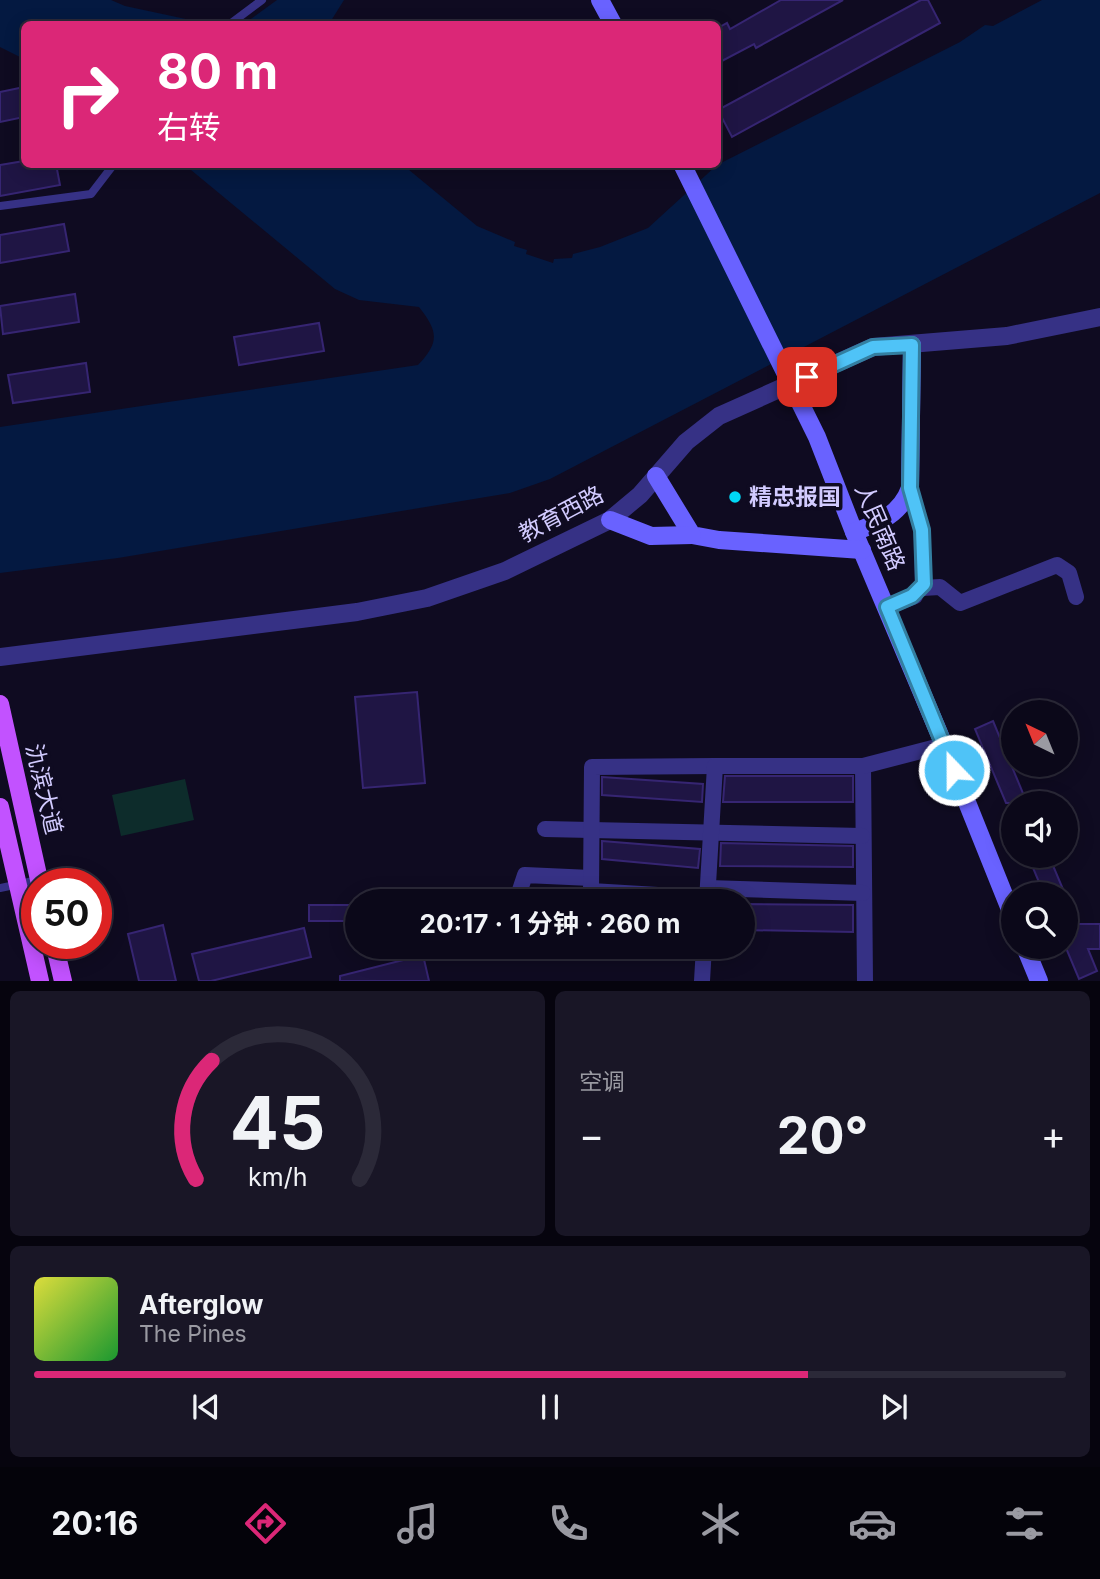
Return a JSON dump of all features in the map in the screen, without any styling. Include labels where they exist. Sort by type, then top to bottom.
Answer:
[{"type":"main road","points":[[600,0],[611,21]]},
{"type":"main road","name":"人民南路","points":[[684,168],[817,437],[1001,887]]},
{"type":"main road","points":[[854,532],[879,523],[895,512],[905,501],[910,488],[912,345]]},
{"type":"main road","points":[[656,476],[692,535]]},
{"type":"main road","points":[[610,520],[651,537],[692,535],[719,540],[862,550]]},
{"type":"main road","name":"氿滨大道","points":[[0,704],[37,868]]},
{"type":"main road","name":"氿滨大道","points":[[0,807],[9,886],[40,981]]},
{"type":"main road","points":[[58,959],[63,981]]},
{"type":"main road","points":[[1030,959],[1039,981]]},
{"type":"street","name":"教育西路","points":[[0,657],[343,614],[427,598],[505,571],[610,520],[640,495],[686,442],[719,416],[873,347],[1007,335],[1100,317]]},
{"type":"street","points":[[910,488],[922,530],[921,591]]},
{"type":"street","points":[[887,607],[921,591],[940,587],[960,603],[1057,565],[1069,573],[1076,597]]},
{"type":"street","points":[[591,889],[592,767],[863,766],[944,745]]},
{"type":"street","points":[[708,889],[715,765]]},
{"type":"street","points":[[863,766],[865,981]]},
{"type":"street","points":[[545,829],[862,836]]},
{"type":"street","points":[[520,889],[525,875],[592,878]]},
{"type":"street","points":[[755,895],[863,893]]},
{"type":"street","points":[[702,981],[703,959]]},
{"type":"lane","points":[[234,21],[262,0]]},
{"type":"lane","points":[[0,206],[91,194],[111,168]]},
{"type":"green space","points":[[185,779],[194,820],[121,836],[112,795]]},
{"type":"water","points":[[0,0],[111,0],[125,6],[195,21],[21,21],[21,58],[0,47]]},
{"type":"water","points":[[277,0],[344,0],[331,21],[248,21]]},
{"type":"water","points":[[1042,0],[1100,0],[1100,193],[550,479],[510,493],[118,558],[0,573],[0,427],[418,365],[430,350],[433,330],[419,307],[359,300],[335,289],[189,168],[407,168],[477,226],[515,242],[514,246],[527,250],[526,254],[553,263],[554,259],[572,258],[573,254],[600,247],[648,228],[714,168],[721,168],[721,163],[960,42],[985,25],[993,26]]},
{"type":"building","points":[[781,0],[843,0],[756,48],[754,44],[721,61],[721,26],[727,23],[730,29]]},
{"type":"building","points":[[921,0],[928,0],[940,23],[732,137],[721,116],[721,108]]},
{"type":"building","points":[[21,88],[21,118],[0,122],[0,92]]},
{"type":"building","points":[[21,162],[21,168],[57,168],[60,185],[0,196],[0,165]]},
{"type":"building","points":[[64,224],[69,251],[0,263],[0,235]]},
{"type":"building","points":[[75,294],[79,322],[3,334],[0,306]]},
{"type":"building","points":[[319,323],[324,351],[239,365],[234,337]]},
{"type":"building","points":[[86,363],[90,392],[13,403],[8,375]]},
{"type":"building","points":[[417,692],[425,783],[363,788],[355,697]]},
{"type":"building","points":[[993,721],[1001,740],[1001,777],[1016,777],[1022,791],[1001,791],[975,729]]},
{"type":"building","points":[[725,776],[853,776],[853,802],[723,802]]},
{"type":"building","points":[[602,777],[703,784],[702,802],[602,795]]},
{"type":"building","points":[[602,841],[700,849],[698,868],[602,859]]},
{"type":"building","points":[[721,843],[853,846],[853,867],[720,866]]},
{"type":"building","points":[[1033,868],[1054,868],[1060,882],[1039,882]]},
{"type":"building","points":[[755,904],[853,905],[853,932],[755,930]]},
{"type":"building","points":[[309,905],[345,905],[345,921],[309,921]]},
{"type":"building","points":[[1078,924],[1100,924],[1100,949],[1088,949],[1097,971],[1079,979],[1071,959],[1078,959]]},
{"type":"building","points":[[163,925],[176,981],[139,981],[128,934]]},
{"type":"building","points":[[304,928],[311,957],[211,981],[199,981],[192,954]]},
{"type":"building","points":[[407,959],[424,959],[429,981],[340,981],[340,976]]},
{"type":"place","name":"精忠报国","points":[[735,497]]},
{"type":"route","points":[[807,377],[873,347],[912,345],[910,488],[922,530],[925,581],[923,588],[914,595],[887,607],[954,770]]}]
